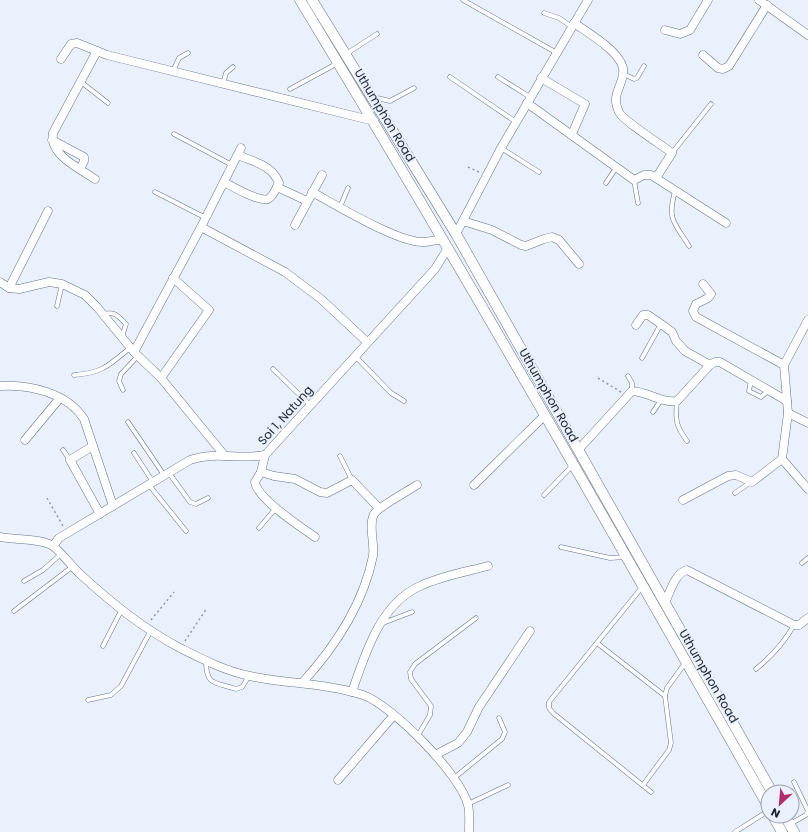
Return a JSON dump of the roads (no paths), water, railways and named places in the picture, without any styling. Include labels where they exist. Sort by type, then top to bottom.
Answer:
[{"type":"street","name":"Uthumphon Road","points":[[300,0],[374,121],[546,415],[760,792]]},
{"type":"street","name":"Uthumphon Road","points":[[312,0],[456,234],[767,784]]},
{"type":"street","points":[[312,192],[408,240],[446,243],[456,234],[501,148],[588,0]]},
{"type":"street","points":[[664,30],[680,34],[690,30],[708,0]]},
{"type":"street","points":[[759,0],[808,35]]},
{"type":"street","points":[[703,55],[718,68],[723,69],[730,66],[767,5]]},
{"type":"street","points":[[573,25],[609,49],[622,62],[624,74],[617,90],[616,102],[619,114],[672,153],[656,178]]},
{"type":"street","points":[[61,59],[71,44],[77,43],[97,51],[173,71],[374,121]]},
{"type":"street","points":[[95,179],[59,154],[52,140],[53,133],[97,51]]},
{"type":"street","points":[[541,78],[585,104],[572,134]]},
{"type":"street","points":[[529,100],[616,168],[634,180],[644,175],[651,175],[726,223]]},
{"type":"street","points":[[52,140],[84,157],[84,161],[80,169]]},
{"type":"street","points":[[134,352],[206,218],[239,151],[275,174],[279,183],[273,195],[268,199],[260,199],[224,182]]},
{"type":"street","points":[[295,224],[322,175]]},
{"type":"street","points":[[277,187],[308,201]]},
{"type":"street","points":[[48,211],[3,285],[19,289],[49,282],[62,284],[85,295],[103,314],[134,352],[161,378],[225,456]]},
{"type":"street","points":[[462,221],[492,230],[521,245],[526,246],[552,237],[559,240],[579,264]]},
{"type":"street","points":[[201,227],[285,272],[321,300],[367,342]]},
{"type":"street","name":"Soi 1, Natung","points":[[53,546],[59,538],[190,460],[203,455],[249,458],[265,455],[435,269],[446,243]]},
{"type":"street","points":[[161,378],[209,310],[173,278]]},
{"type":"street","points":[[703,284],[710,294],[708,298],[696,304],[693,311],[696,316],[784,365]]},
{"type":"street","points":[[636,325],[643,315],[648,315],[672,332],[676,340],[685,350],[710,365]]},
{"type":"street","points":[[683,500],[728,476],[736,474],[752,482],[782,459],[788,413],[784,365],[806,330],[808,320]]},
{"type":"street","points":[[579,449],[630,394],[646,393],[668,402],[677,401],[714,362],[720,362],[787,401]]},
{"type":"street","points":[[0,386],[28,386],[60,398],[79,411],[84,419],[113,506]]},
{"type":"street","points":[[25,440],[60,398]]},
{"type":"street","points":[[788,413],[808,423]]},
{"type":"street","points":[[474,485],[546,415]]},
{"type":"street","points":[[93,446],[70,460],[100,514]]},
{"type":"street","points":[[265,455],[261,472],[255,482],[256,489],[277,508],[315,537]]},
{"type":"street","points":[[782,459],[808,489]]},
{"type":"street","points":[[261,472],[274,476],[295,478],[320,492],[327,493],[352,480],[379,508]]},
{"type":"street","points":[[302,683],[334,645],[361,595],[373,554],[372,520],[379,508],[417,485]]},
{"type":"street","points":[[0,537],[40,542],[53,546],[72,567],[121,611],[148,630],[226,670],[249,676],[302,683],[352,692],[377,702],[394,715],[417,737],[435,755],[454,778],[468,804],[469,832]]},
{"type":"street","points":[[352,692],[364,658],[380,624],[396,602],[418,586],[446,576],[488,566]]},
{"type":"street","points":[[665,603],[678,576],[682,571],[687,570],[794,624],[798,625],[808,618]]},
{"type":"street","points":[[435,755],[458,743],[467,732],[479,707],[530,631]]},
{"type":"street","points":[[338,780],[394,715]]},
{"type":"lane","points":[[463,0],[557,53]]},
{"type":"lane","points":[[544,13],[573,25]]},
{"type":"lane","points":[[346,55],[377,34]]},
{"type":"lane","points":[[173,71],[179,58],[188,53]]},
{"type":"lane","points":[[290,89],[338,62]]},
{"type":"lane","points":[[624,74],[634,79],[638,78],[644,66]]},
{"type":"lane","points":[[223,84],[226,73],[233,67]]},
{"type":"lane","points":[[450,77],[516,122]]},
{"type":"lane","points":[[498,77],[529,100]]},
{"type":"lane","points":[[81,82],[108,103]]},
{"type":"lane","points":[[372,97],[390,101],[414,88]]},
{"type":"lane","points":[[672,153],[711,104]]},
{"type":"lane","points":[[174,134],[232,166]]},
{"type":"lane","points":[[501,148],[539,172]]},
{"type":"lane","points":[[606,183],[616,168]]},
{"type":"lane","points":[[634,180],[638,202]]},
{"type":"lane","points":[[340,207],[348,188]]},
{"type":"lane","points":[[674,191],[670,215],[689,246]]},
{"type":"lane","points":[[155,192],[206,218]]},
{"type":"lane","points":[[57,306],[62,284]]},
{"type":"lane","points":[[642,358],[661,324]]},
{"type":"lane","points":[[74,375],[92,374],[134,352]]},
{"type":"lane","points":[[123,390],[119,381],[121,374],[134,352]]},
{"type":"lane","points":[[355,356],[391,393],[404,401]]},
{"type":"lane","points":[[273,369],[310,406]]},
{"type":"lane","points":[[628,376],[632,382],[630,394]]},
{"type":"lane","points":[[653,412],[661,400]]},
{"type":"lane","points":[[677,401],[675,416],[677,428],[687,441]]},
{"type":"lane","points":[[128,422],[166,474],[190,502],[196,504],[208,498]]},
{"type":"lane","points":[[64,450],[70,460]]},
{"type":"lane","points":[[134,453],[151,483],[186,531]]},
{"type":"lane","points":[[340,456],[352,480]]},
{"type":"lane","points":[[544,495],[574,464]]},
{"type":"lane","points":[[735,493],[752,482]]},
{"type":"lane","points":[[258,528],[277,508]]},
{"type":"lane","points":[[561,547],[600,557],[627,557]]},
{"type":"lane","points":[[24,581],[43,570],[61,554]]},
{"type":"lane","points":[[802,563],[808,558]]},
{"type":"lane","points":[[14,611],[72,567]]},
{"type":"lane","points":[[643,585],[549,702],[549,708],[553,713],[651,792]]},
{"type":"lane","points":[[103,646],[121,611]]},
{"type":"lane","points":[[380,624],[412,612]]},
{"type":"lane","points":[[417,737],[430,715],[431,706],[411,679],[410,672],[415,664],[476,618]]},
{"type":"lane","points":[[756,669],[772,655],[787,638],[794,624]]},
{"type":"lane","points":[[88,700],[111,695],[121,686],[148,630]]},
{"type":"lane","points":[[597,643],[665,696]]},
{"type":"lane","points":[[206,661],[206,675],[209,680],[236,690],[242,687],[249,676]]},
{"type":"lane","points":[[643,785],[669,750],[671,743],[665,696],[667,688],[686,662]]},
{"type":"lane","points":[[454,778],[502,739],[505,732],[498,718]]},
{"type":"lane","points":[[468,804],[508,785]]},
{"type":"lane","points":[[800,794],[808,811],[806,815],[800,818]]},
{"type":"lane","points":[[735,832],[760,816]]}]
